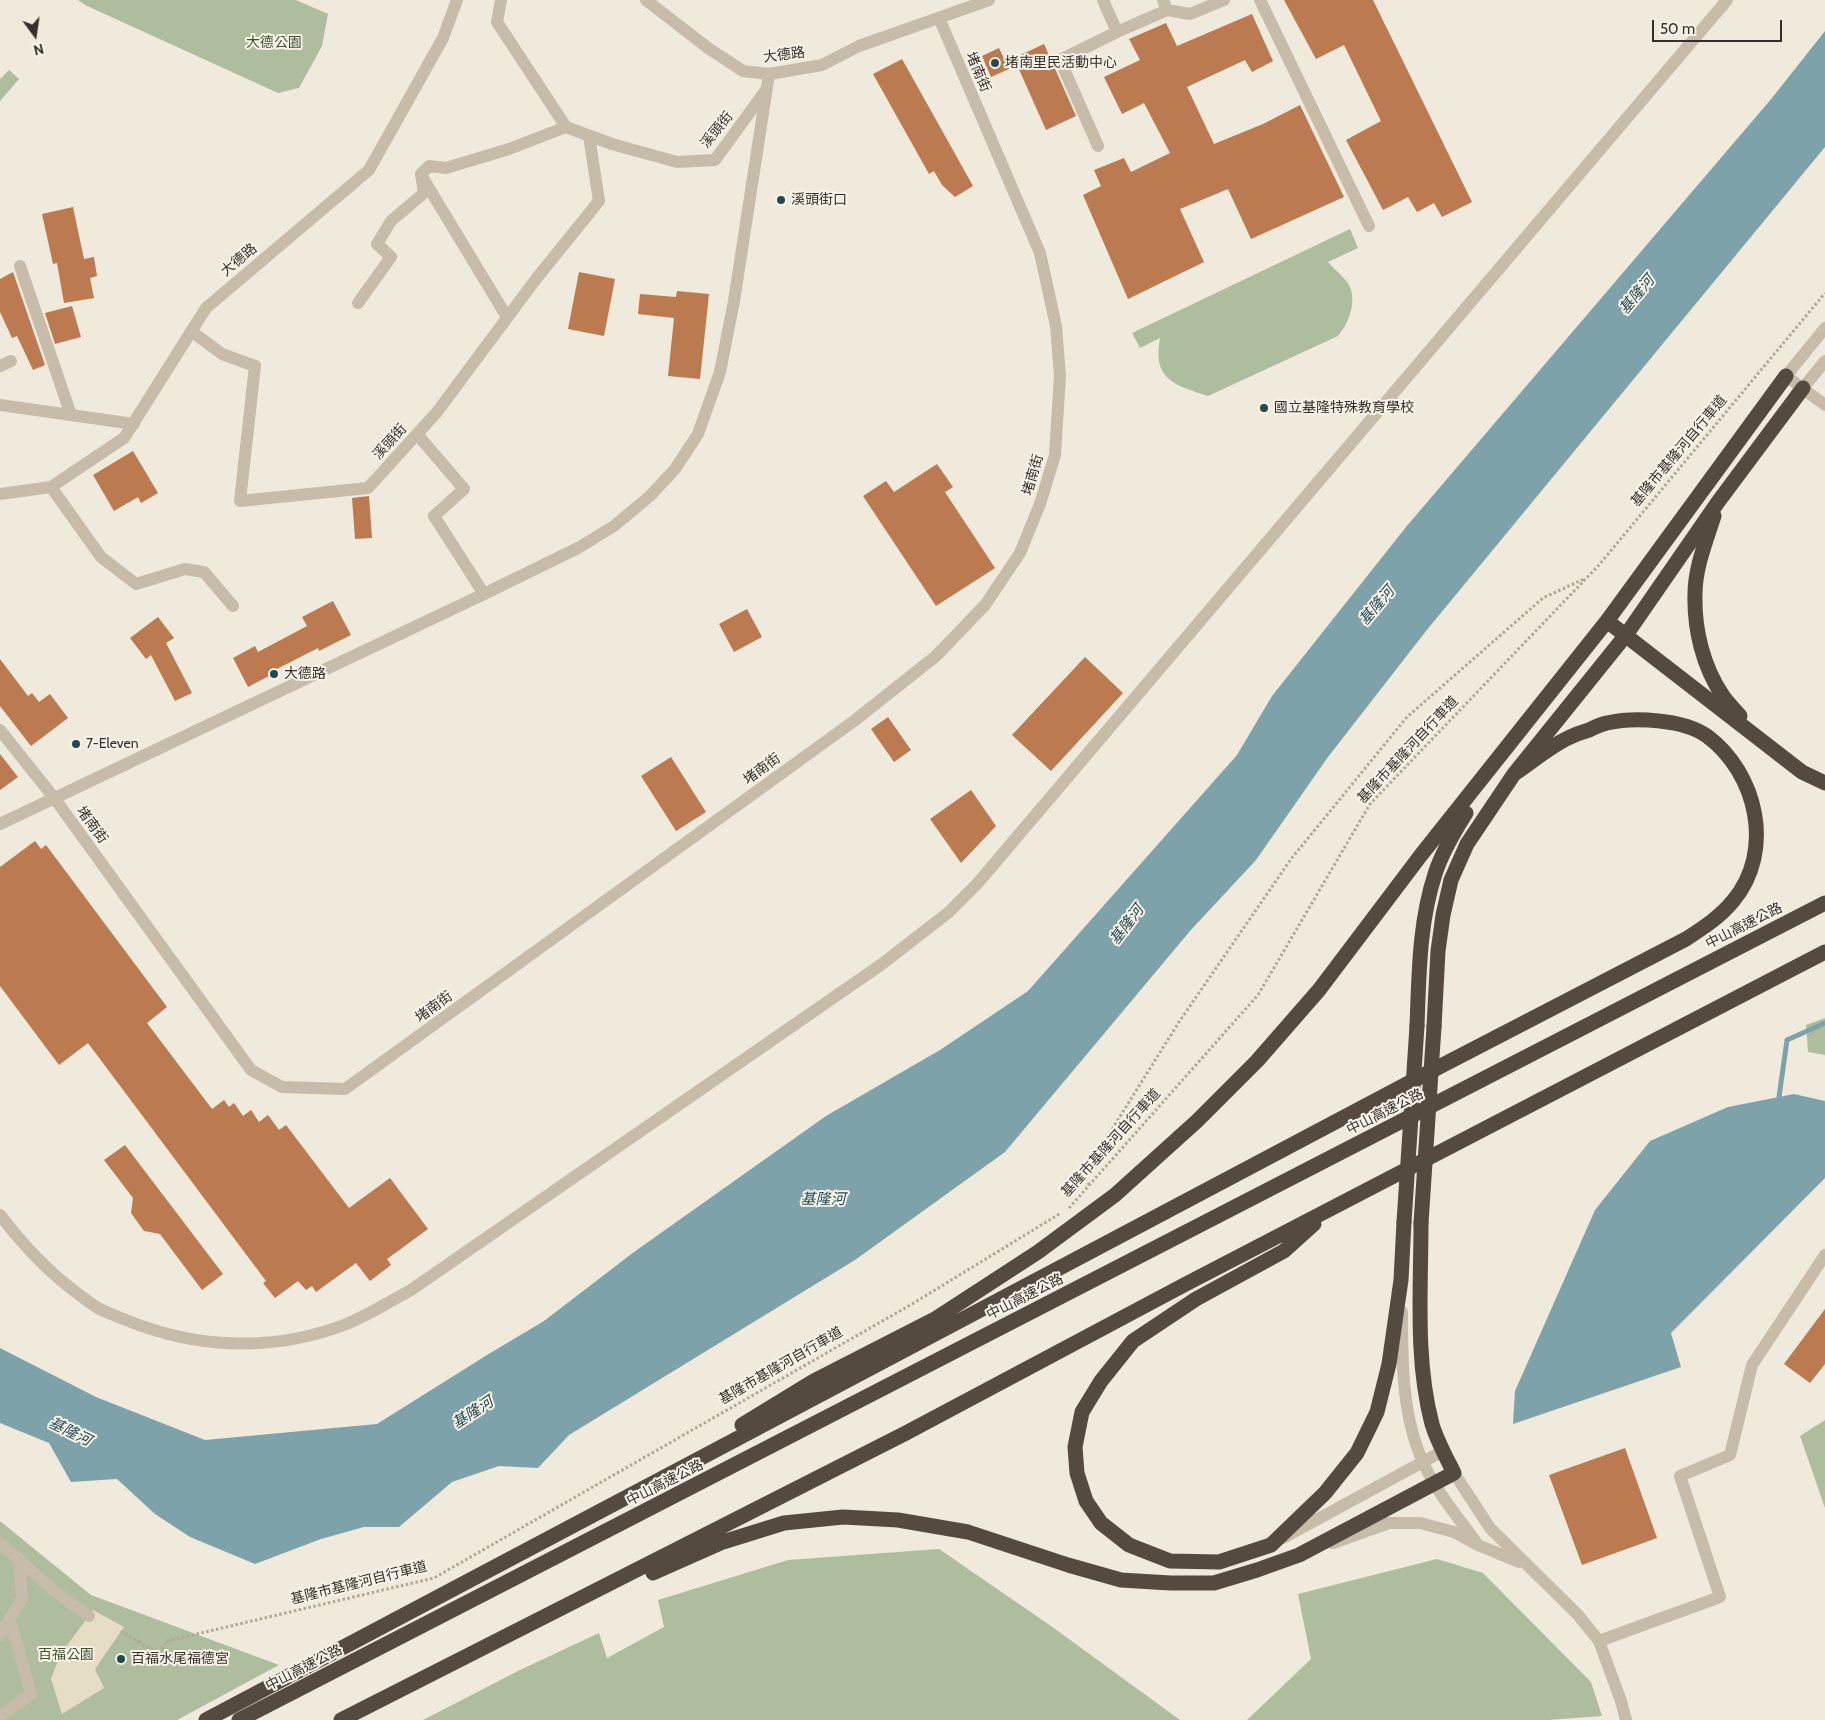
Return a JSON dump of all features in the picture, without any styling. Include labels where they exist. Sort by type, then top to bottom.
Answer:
[{"type":"highway","points":[[620,1501],[814,1381],[935,1319],[1038,1252],[1115,1196],[1198,1122],[1258,1061],[1319,990],[1421,855],[1607,621],[1786,376]]},
{"type":"highway","points":[[400,1690],[488,1656],[672,1564],[723,1542],[784,1523],[843,1517],[898,1520],[968,1532],[1068,1565],[1121,1580],[1170,1584],[1214,1582],[1257,1570],[1298,1555],[1454,1473],[1432,1424],[1424,1378],[1421,1325],[1421,1223],[1438,951],[1442,915],[1451,880],[1467,844],[1514,774],[1626,635],[1718,502],[1803,388]]},
{"type":"highway","points":[[1718,502],[1700,562],[1695,593],[1698,631],[1706,665],[1723,696],[1759,738]]},
{"type":"highway","points":[[1607,621],[1802,772],[1825,783]]},
{"type":"highway","points":[[206,1720],[1439,1067],[1686,939],[1712,922],[1734,901],[1745,882],[1754,859],[1758,828],[1752,801],[1741,774],[1722,749],[1706,735],[1680,724],[1644,720],[1606,723],[1567,738],[1514,774]]},
{"type":"highway","points":[[1332,1208],[1284,1251],[1196,1299],[1133,1341],[1101,1381],[1082,1412],[1075,1447],[1077,1473],[1086,1501],[1101,1523],[1129,1544],[1170,1561],[1219,1562],[1271,1545],[1325,1493],[1357,1452],[1377,1412],[1388,1364],[1401,1280],[1417,1026],[1420,944],[1435,874],[1449,840],[1498,760]]},
{"type":"highway","name":"中山高速公路","points":[[239,1720],[1825,903]]},
{"type":"highway","points":[[341,1720],[906,1433],[1332,1208],[1825,952]]},
{"type":"street","name":"大德路","points":[[0,494],[51,487],[124,438],[206,308],[369,170],[443,38],[457,0]]},
{"type":"street","points":[[420,174],[429,166],[446,168],[509,149],[566,127],[497,22],[501,0]]},
{"type":"street","name":"大德路","points":[[646,0],[708,48],[743,71],[769,74],[822,65],[859,46],[939,18]]},
{"type":"street","points":[[939,18],[989,0]]},
{"type":"street","points":[[1103,0],[1117,32]]},
{"type":"street","points":[[1098,146],[1060,60],[1117,32],[1165,5],[1190,14],[1224,0]]},
{"type":"street","points":[[1260,0],[1369,226]]},
{"type":"street","points":[[0,1215],[24,1247],[47,1270],[98,1308],[131,1322],[164,1334],[198,1341],[236,1344],[271,1342],[309,1336],[345,1325],[411,1290],[882,964],[949,912],[977,884],[1727,0]]},
{"type":"street","name":"堵南街","points":[[55,799],[251,1070],[282,1087],[345,1089],[846,727],[936,656],[985,605],[1020,553],[1040,504],[1055,454],[1060,376],[1056,326],[1040,253],[939,18]]},
{"type":"street","name":"堵南街","points":[[0,824],[578,548],[614,526],[650,496],[675,469],[698,434],[720,372],[734,301],[769,74]]},
{"type":"street","name":"溪頭街","points":[[566,127],[612,144],[676,162],[715,160],[767,88]]},
{"type":"street","name":"溪頭街","points":[[191,331],[222,354],[255,366],[240,501],[368,488],[437,412],[507,317],[599,201],[589,136]]},
{"type":"street","points":[[358,303],[391,257],[377,244],[391,221],[424,193],[420,174]]},
{"type":"street","points":[[420,174],[507,317]]},
{"type":"street","points":[[20,266],[71,415]]},
{"type":"street","points":[[1825,328],[1786,376],[1825,405]]},
{"type":"street","points":[[1803,388],[1825,361]]},
{"type":"street","points":[[0,405],[134,424]]},
{"type":"street","points":[[417,434],[464,489],[434,516],[484,594]]},
{"type":"street","points":[[51,487],[101,557],[136,584],[184,569],[204,572],[233,606]]},
{"type":"street","points":[[0,730],[55,799]]},
{"type":"street","points":[[1599,1641],[1720,1597],[1680,1476],[1730,1454],[1752,1365],[1825,1255]]},
{"type":"street","points":[[1401,1280],[1402,1363],[1411,1430],[1422,1462],[1433,1483],[1478,1545]]},
{"type":"street","points":[[1271,1545],[1443,1451]]},
{"type":"street","points":[[1454,1473],[1490,1528],[1524,1564],[1578,1615],[1599,1641],[1626,1720]]},
{"type":"street","points":[[1298,1555],[1389,1523],[1420,1523],[1454,1532],[1478,1545],[1524,1564]]},
{"type":"street","points":[[0,1543],[53,1590],[89,1616]]},
{"type":"street","points":[[0,1635],[22,1599],[19,1560]]},
{"type":"street","points":[[0,1716],[31,1694],[10,1619]]},
{"type":"path","name":"基隆市基隆河自行車道","points":[[121,1631],[159,1654],[167,1641],[434,1578],[912,1304],[1068,1209],[1258,995],[1370,804],[1587,578],[1825,292]]},
{"type":"path","points":[[1089,1185],[1084,1174],[1179,1022],[1291,859],[1407,717],[1543,598],[1587,578]]},
{"type":"green space","name":"大德公園","points":[[78,0],[296,0],[328,14],[322,46],[299,88],[278,93],[85,5]]},
{"type":"green space","points":[[9,70],[19,79],[0,101],[0,79]]},
{"type":"green space","points":[[1350,229],[1358,248],[1328,262],[1348,283],[1352,297],[1349,318],[1338,336],[1208,396],[1176,384],[1168,378],[1159,363],[1160,338],[1140,348],[1132,333]]},
{"type":"green space","points":[[1825,1018],[1825,1055],[1808,1052],[1806,1025]]},
{"type":"green space","points":[[1825,1420],[1825,1508],[1800,1436]]},
{"type":"green space","name":"百福公園","points":[[0,1521],[91,1595],[279,1665],[177,1720],[0,1720]]},
{"type":"green space","points":[[939,1549],[1051,1626],[1180,1720],[423,1720],[520,1670],[599,1633],[607,1658],[664,1627],[658,1600],[788,1560]]},
{"type":"green space","points":[[1437,1559],[1483,1573],[1591,1682],[1602,1716],[1548,1720],[1247,1720],[1311,1659],[1298,1594]]},
{"type":"shaded area","points":[[93,1610],[124,1627],[95,1669],[104,1688],[62,1714],[51,1679],[60,1655]]},
{"type":"water","name":"基隆河","points":[[1825,31],[1825,147],[1426,631],[1328,757],[1256,860],[1190,931],[1005,1152],[855,1260],[569,1435],[538,1468],[499,1466],[452,1482],[399,1527],[364,1527],[321,1539],[255,1564],[190,1537],[155,1514],[117,1479],[71,1482],[49,1443],[0,1423],[0,1348],[96,1397],[205,1440],[377,1424],[544,1321],[634,1252],[826,1116],[940,1050],[1028,991],[1237,755],[1272,696],[1406,527],[1772,98]]},
{"type":"water","points":[[1794,1094],[1825,1101],[1825,1178],[1671,1333],[1681,1367],[1513,1424],[1515,1391],[1595,1210],[1650,1141],[1728,1107]]},
{"type":"building","points":[[1284,0],[1373,0],[1472,202],[1442,217],[1434,203],[1417,212],[1408,197],[1383,210],[1346,140],[1381,121],[1344,45],[1316,59]]},
{"type":"building","points":[[1252,14],[1273,61],[1252,72],[1245,60],[1187,87],[1214,144],[1263,124],[1300,105],[1344,197],[1251,239],[1228,189],[1180,209],[1204,262],[1128,299],[1083,195],[1101,186],[1094,170],[1124,158],[1131,172],[1170,153],[1144,103],[1122,114],[1104,77],[1140,60],[1129,39],[1166,23],[1177,46]]},
{"type":"building","points":[[1044,44],[1076,116],[1046,130],[1014,58]]},
{"type":"building","name":"堵南里民活動中心","points":[[999,48],[1009,69],[991,77],[982,56]]},
{"type":"building","points":[[902,59],[973,186],[955,197],[942,185],[934,171],[929,174],[873,74]]},
{"type":"building","points":[[73,207],[84,259],[94,257],[97,276],[90,278],[94,298],[64,303],[57,263],[53,264],[42,214]]},
{"type":"building","points":[[13,272],[45,365],[33,370],[17,336],[12,338],[0,312],[0,279]]},
{"type":"building","points":[[579,272],[615,279],[604,336],[568,329]]},
{"type":"building","points":[[677,291],[709,294],[700,379],[668,376],[674,318],[638,314],[640,294],[676,297]]},
{"type":"building","points":[[72,306],[81,337],[55,344],[45,313]]},
{"type":"building","points":[[133,451],[158,493],[141,503],[138,497],[114,511],[93,475]]},
{"type":"building","points":[[937,464],[953,487],[945,492],[995,568],[936,606],[863,496],[886,481],[894,492]]},
{"type":"building","points":[[369,496],[372,538],[355,539],[352,498]]},
{"type":"building","points":[[333,601],[351,635],[319,651],[318,648],[269,673],[271,675],[248,687],[233,658],[255,646],[258,652],[307,626],[302,617]]},
{"type":"building","points":[[747,609],[762,637],[734,652],[719,624]]},
{"type":"building","points":[[158,617],[174,638],[166,643],[192,693],[175,701],[151,655],[146,659],[130,638]]},
{"type":"building","points":[[1085,657],[1123,693],[1051,771],[1012,735]]},
{"type":"building","points":[[0,659],[28,696],[32,693],[39,702],[50,694],[68,718],[31,746],[0,706]]},
{"type":"building","points":[[888,717],[911,750],[894,762],[871,729]]},
{"type":"building","points":[[0,754],[18,777],[0,790]]},
{"type":"building","points":[[671,757],[706,812],[676,831],[641,776]]},
{"type":"building","points":[[971,790],[996,826],[961,863],[930,819]]},
{"type":"building","points":[[35,841],[41,849],[46,845],[167,1007],[147,1023],[212,1109],[224,1100],[229,1107],[234,1103],[243,1116],[251,1110],[259,1122],[268,1115],[279,1130],[286,1125],[349,1208],[390,1178],[428,1229],[387,1259],[391,1265],[370,1281],[356,1263],[316,1292],[312,1286],[306,1290],[298,1281],[275,1298],[263,1283],[266,1281],[88,1043],[59,1065],[0,986],[0,867]]},
{"type":"building","points":[[125,1145],[223,1274],[202,1290],[160,1234],[144,1231],[131,1213],[133,1198],[104,1160]]},
{"type":"building","points":[[1825,1309],[1825,1364],[1810,1383],[1784,1364]]},
{"type":"building","points":[[1625,1448],[1657,1538],[1582,1565],[1549,1475]]},
{"type":"waterway","points":[[1779,1097],[1787,1040],[1825,1023]]},
{"type":"place","name":"堵南里民活動中心","points":[[995,63]]},
{"type":"place","name":"溪頭街口","points":[[781,200]]},
{"type":"place","name":"國立基隆特殊教育學校","points":[[1264,408]]},
{"type":"place","name":"大德路","points":[[274,674]]},
{"type":"place","name":"7-Eleven","points":[[76,744]]},
{"type":"place","name":"百福水尾福德宮","points":[[121,1659]]}]
